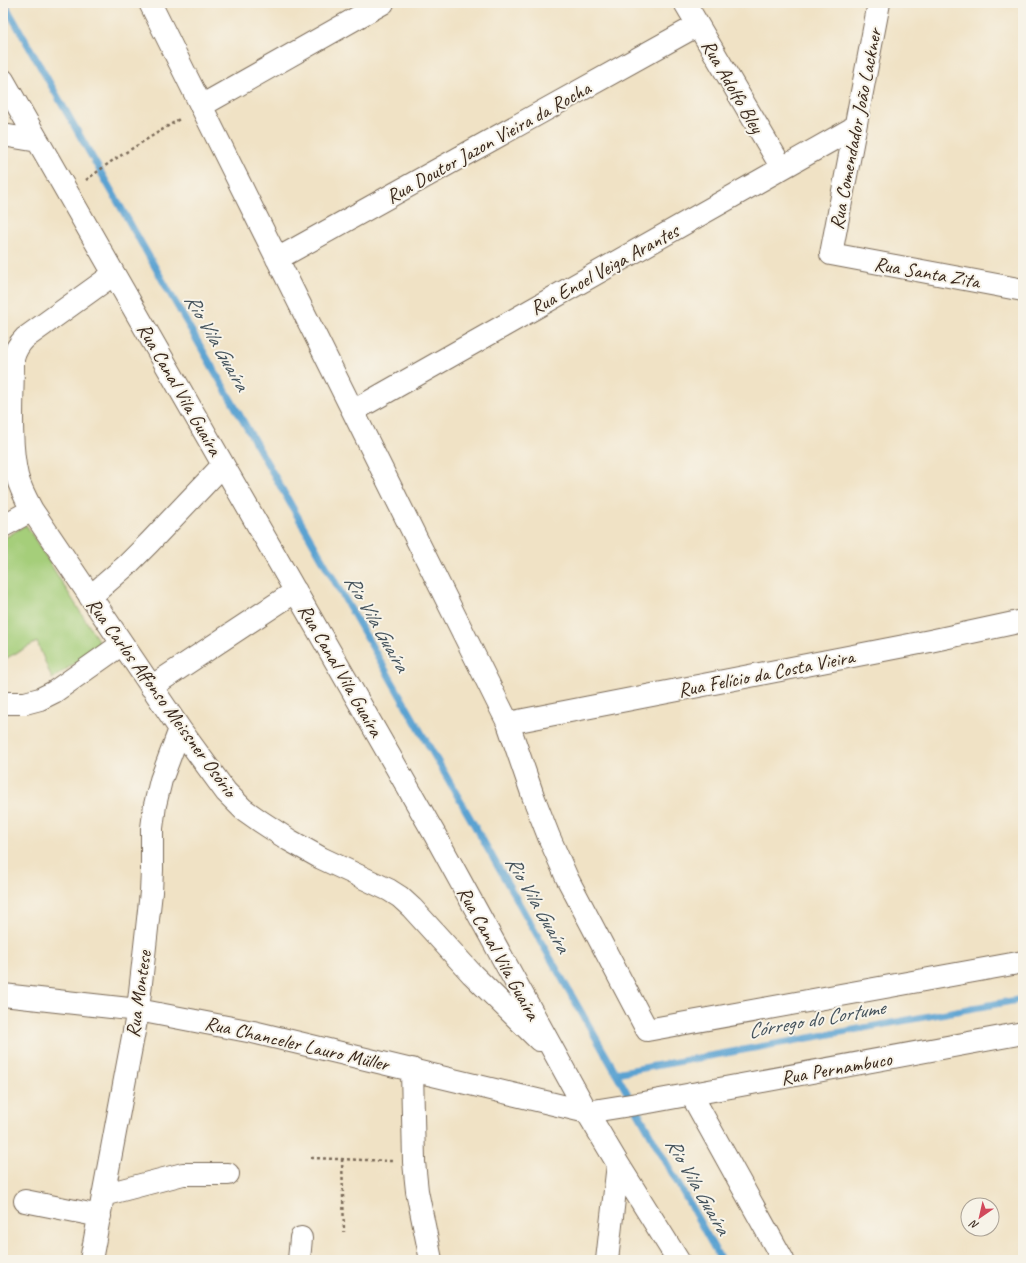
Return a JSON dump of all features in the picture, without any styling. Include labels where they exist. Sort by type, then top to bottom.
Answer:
[{"type":"street","points":[[150,3],[508,723],[533,796],[567,878],[647,1030],[1023,962]]},
{"type":"street","points":[[201,106],[383,3]]},
{"type":"street","name":"Rua Adolfo Bley","points":[[685,3],[782,168]]},
{"type":"street","name":"Rua Comendador João Lackner","points":[[831,254],[878,3]]},
{"type":"street","name":"Rua Doutor Jazon Vieira da Rocha","points":[[277,259],[698,25]]},
{"type":"street","name":"Rua Canal Vila Guaíra","points":[[3,80],[435,835],[587,1112],[678,1260]]},
{"type":"street","name":"Rua Enoel Veiga Arantes","points":[[353,411],[855,127]]},
{"type":"street","points":[[3,135],[38,141]]},
{"type":"street","name":"Rua Santa Zita","points":[[831,254],[1023,290]]},
{"type":"street","name":"Rua Carlos Affonso Meissner Osório","points":[[114,274],[25,338],[15,351],[13,366],[12,436],[14,459],[23,494],[32,510],[151,687],[226,792],[243,809],[289,840],[321,858],[389,890],[400,897],[412,908],[472,974],[556,1056]]},
{"type":"street","points":[[90,597],[128,564],[224,465]]},
{"type":"street","points":[[3,526],[32,510]]},
{"type":"street","points":[[151,687],[296,591]]},
{"type":"street","name":"Rua Felício da Costa Vieira","points":[[508,723],[1023,621]]},
{"type":"street","points":[[3,703],[25,703],[40,699],[54,692],[122,644]]},
{"type":"street","name":"Rua Montese","points":[[92,1260],[138,1010],[151,892],[152,828],[155,805],[161,780],[180,729]]},
{"type":"street","name":"Rua Chanceler Lauro Müller","points":[[3,995],[138,1010],[253,1032],[587,1112]]},
{"type":"street","name":"Rua Pernambuco","points":[[587,1112],[650,1102],[1023,1033]]},
{"type":"street","points":[[412,1069],[414,1162],[417,1191],[431,1260]]},
{"type":"street","points":[[691,1094],[783,1260]]},
{"type":"street","points":[[607,1260],[618,1164]]},
{"type":"street","points":[[25,1202],[102,1205],[183,1174],[228,1174]]},
{"type":"street","points":[[299,1260],[301,1238]]},
{"type":"path","points":[[82,182],[112,161],[201,106]]},
{"type":"path","points":[[311,1158],[414,1162]]},
{"type":"path","points":[[342,1159],[344,1232]]},
{"type":"green space","points":[[26,525],[101,645],[52,679],[37,642],[3,660],[3,539]]},
{"type":"waterway","name":"Rio Vila Guaíra","points":[[4,3],[616,1073],[721,1260]]},
{"type":"waterway","name":"Córrego do Cortume","points":[[616,1073],[1023,999]]}]
